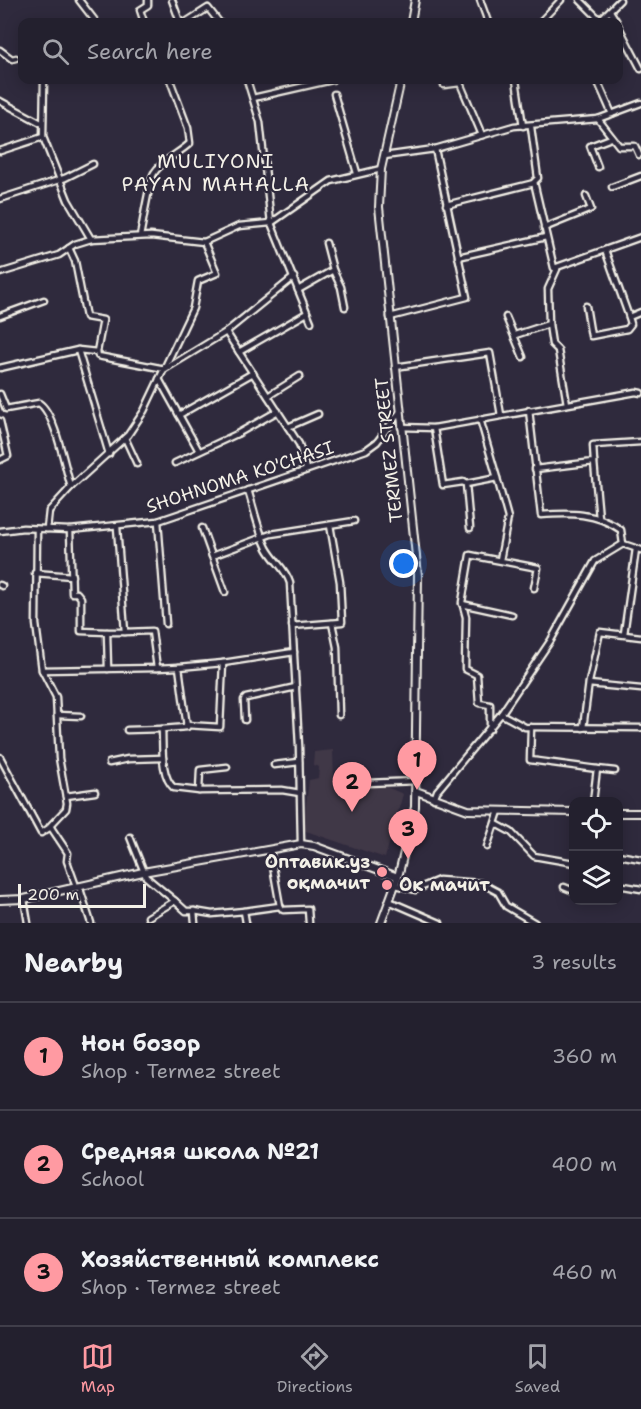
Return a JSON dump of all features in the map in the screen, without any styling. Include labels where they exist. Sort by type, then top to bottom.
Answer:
[{"type":"main road","points":[[412,18],[415,0]]},
{"type":"main road","name":"TERMEZ STREET","points":[[381,923],[396,885],[416,791],[418,575],[399,413],[379,207],[381,169],[399,84]]},
{"type":"main road","points":[[416,791],[468,810],[569,812]]},
{"type":"main road","points":[[623,813],[641,813]]},
{"type":"main road","points":[[0,900],[24,899],[143,872],[301,844],[314,846],[398,877]]},
{"type":"street","points":[[79,0],[93,18]]},
{"type":"street","points":[[143,18],[140,10],[148,5],[147,0]]},
{"type":"street","points":[[172,0],[179,18]]},
{"type":"street","points":[[192,18],[208,8],[211,0]]},
{"type":"street","points":[[480,0],[487,18]]},
{"type":"street","points":[[544,18],[561,0]]},
{"type":"street","points":[[580,0],[597,18]]},
{"type":"street","points":[[603,18],[620,0]]},
{"type":"street","points":[[208,8],[216,18]]},
{"type":"street","points":[[610,11],[614,18]]},
{"type":"street","points":[[623,34],[641,69]]},
{"type":"street","points":[[0,50],[12,59],[16,58]]},
{"type":"street","points":[[44,84],[41,123],[43,137],[60,180],[91,239]]},
{"type":"street","points":[[140,237],[149,197],[149,184],[154,171],[190,143],[188,128],[172,84]]},
{"type":"street","points":[[248,84],[260,122],[271,223],[311,322]]},
{"type":"street","points":[[252,98],[314,84]]},
{"type":"street","points":[[460,84],[482,135]]},
{"type":"street","points":[[517,84],[523,126]]},
{"type":"street","points":[[599,84],[612,114]]},
{"type":"street","points":[[334,94],[357,173]]},
{"type":"street","points":[[0,101],[41,123]]},
{"type":"street","points":[[384,156],[435,149],[523,126],[598,119],[641,103]]},
{"type":"street","points":[[598,119],[619,146],[635,146],[640,156]]},
{"type":"street","points":[[446,205],[534,183],[538,178],[531,127]]},
{"type":"street","points":[[0,151],[43,137]]},
{"type":"street","points":[[598,167],[590,146],[611,138]]},
{"type":"street","points":[[390,317],[467,297],[435,149]]},
{"type":"street","points":[[0,199],[60,180],[93,164]]},
{"type":"street","points":[[0,273],[59,255],[91,239],[140,237],[204,242],[239,226],[271,223],[331,181],[381,169]]},
{"type":"street","points":[[612,187],[641,176]]},
{"type":"street","points":[[534,183],[552,266],[557,269]]},
{"type":"street","points":[[544,228],[591,209],[586,196]]},
{"type":"street","points":[[458,257],[546,237]]},
{"type":"street","points":[[567,404],[558,350],[552,344],[548,289],[557,269],[641,237]]},
{"type":"street","points":[[47,529],[49,511],[71,487],[125,438],[144,411],[193,308],[198,281],[217,273],[204,242]]},
{"type":"street","points":[[326,243],[333,270],[341,287],[345,307]]},
{"type":"street","points":[[69,248],[75,261],[86,317],[103,320],[98,356],[165,369],[226,332],[294,277]]},
{"type":"street","points":[[586,306],[591,336],[627,329],[631,324],[605,250]]},
{"type":"street","points":[[298,290],[333,270]]},
{"type":"street","points":[[0,316],[44,300]]},
{"type":"street","points":[[629,317],[641,312]]},
{"type":"street","points":[[239,352],[307,313]]},
{"type":"street","points":[[506,317],[523,357]]},
{"type":"street","points":[[515,335],[549,324]]},
{"type":"street","points":[[226,332],[299,444],[306,469]]},
{"type":"street","points":[[0,368],[78,350],[97,352]]},
{"type":"street","points":[[78,350],[109,454]]},
{"type":"street","points":[[395,367],[490,352],[501,415]]},
{"type":"street","points":[[179,415],[253,373]]},
{"type":"street","points":[[268,396],[300,376]]},
{"type":"street","points":[[159,379],[199,452]]},
{"type":"street","points":[[401,427],[434,428],[529,410],[641,393]]},
{"type":"street","points":[[0,394],[3,410],[39,404],[44,406],[54,428],[71,487]]},
{"type":"street","points":[[529,410],[541,515],[570,513],[599,518],[621,530],[623,544]]},
{"type":"street","points":[[175,463],[278,411]]},
{"type":"street","name":"SHOHNOMA KO'CHASI","points":[[0,531],[70,530],[158,521],[366,450],[377,442],[399,413]]},
{"type":"street","points":[[288,427],[318,414]]},
{"type":"street","points":[[480,419],[508,518],[500,560]]},
{"type":"street","points":[[0,422],[8,456],[0,460]]},
{"type":"street","points":[[434,428],[442,485],[463,482],[466,484],[497,478]]},
{"type":"street","points":[[125,438],[137,464]]},
{"type":"street","points":[[599,518],[593,446],[641,442]]},
{"type":"street","points":[[536,469],[594,462]]},
{"type":"street","points":[[466,484],[470,528]]},
{"type":"street","points":[[248,490],[263,536],[276,562],[287,574],[296,687],[301,844]]},
{"type":"street","points":[[158,521],[166,624]]},
{"type":"street","points":[[212,556],[263,536],[354,521]]},
{"type":"street","points":[[292,626],[342,622],[343,620],[330,525]]},
{"type":"street","points":[[117,527],[125,632]]},
{"type":"street","points":[[202,528],[225,592]]},
{"type":"street","points":[[0,757],[41,833],[51,827],[67,807],[59,758],[54,691],[45,681],[42,670],[36,624],[34,573],[37,529]]},
{"type":"street","points":[[70,530],[72,593],[77,593],[81,598],[81,631],[152,631],[157,668]]},
{"type":"street","points":[[434,799],[437,791],[501,714],[551,640],[595,561],[623,544],[638,549],[624,634]]},
{"type":"street","points":[[490,729],[490,705],[479,703],[477,675],[465,669],[466,617],[462,604],[470,555],[538,568],[534,588]]},
{"type":"street","points":[[34,573],[72,576]]},
{"type":"street","points":[[462,604],[512,615]]},
{"type":"street","points":[[332,623],[337,646],[339,715]]},
{"type":"street","points":[[107,632],[108,669]]},
{"type":"street","points":[[584,728],[589,684],[600,632],[641,638]]},
{"type":"street","points":[[42,670],[179,667],[294,652]]},
{"type":"street","points":[[127,730],[187,727],[186,725],[220,727],[223,663]]},
{"type":"street","points":[[179,667],[186,725]]},
{"type":"street","points":[[589,684],[641,689]]},
{"type":"street","points":[[245,720],[246,698],[296,687]]},
{"type":"street","points":[[501,714],[525,727],[641,728]]},
{"type":"street","points":[[57,715],[81,716]]},
{"type":"street","points":[[531,727],[530,760],[615,771]]},
{"type":"street","points":[[162,729],[164,758],[171,786],[199,791],[282,790],[300,793]]},
{"type":"street","points":[[109,763],[128,759],[164,758]]},
{"type":"street","points":[[274,765],[299,762]]},
{"type":"street","points":[[199,791],[200,770],[227,767]]},
{"type":"street","points":[[594,797],[597,769]]},
{"type":"street","points":[[343,784],[416,781]]},
{"type":"street","points":[[66,796],[95,792]]},
{"type":"street","points":[[487,847],[499,811]]},
{"type":"street","points":[[496,824],[511,832],[534,856],[569,862]]},
{"type":"street","points":[[51,827],[68,853],[67,861],[91,923]]},
{"type":"street","points":[[130,837],[146,877],[186,912],[194,911],[212,915],[280,906]]},
{"type":"street","points":[[270,850],[280,906],[283,910],[308,909],[309,923]]},
{"type":"street","points":[[623,856],[641,859]]},
{"type":"street","points":[[396,885],[415,890],[439,880],[481,883],[498,892],[506,906],[535,923]]},
{"type":"street","points":[[623,886],[641,889]]},
{"type":"street","points":[[564,888],[569,890]]},
{"type":"street","points":[[24,899],[28,923]]},
{"type":"street","points":[[148,917],[175,901]]},
{"type":"street","points":[[389,901],[440,923]]},
{"type":"street","points":[[194,911],[195,923]]},
{"type":"street","points":[[244,911],[246,923]]},
{"type":"shaded area","points":[[333,750],[334,781],[377,779],[384,786],[403,794],[385,858],[303,830],[309,780],[318,778],[319,767],[313,765],[314,752]]},
{"type":"place","name":"Нон бозор","points":[[417,790]]},
{"type":"place","name":"Средняя школа №21","points":[[352,812]]},
{"type":"place","name":"Хозяйственный комплекс","points":[[408,859]]},
{"type":"place","name":"Оптавик.уз оқмачит","points":[[382,872]]},
{"type":"place","name":"Ок мачит","points":[[387,885]]},
{"type":"district","name":"MULIYONI PAYAN MAHALLA","points":[[216,172]]}]
